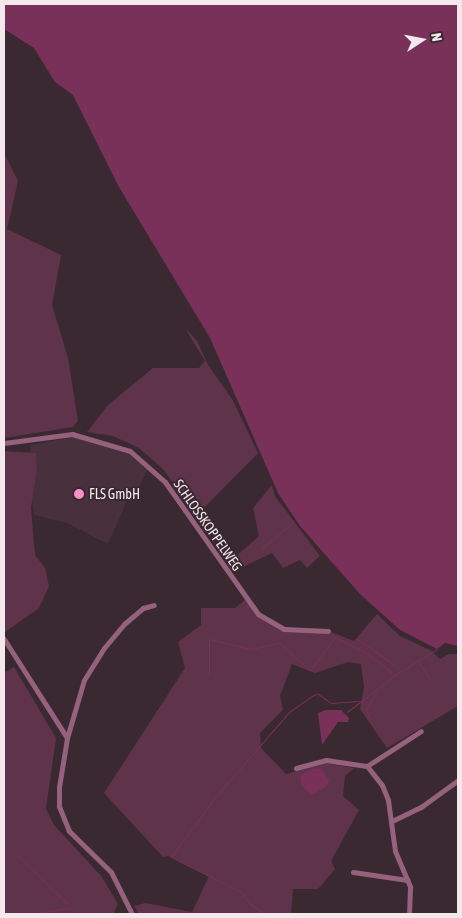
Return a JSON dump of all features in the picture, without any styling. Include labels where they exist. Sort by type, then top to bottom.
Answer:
[{"type":"street","name":"SCHLOSSKOPPELWEG","points":[[4,443],[72,434],[130,451],[164,482],[258,614],[284,629],[328,631]]},
{"type":"street","points":[[132,914],[111,872],[69,831],[62,815],[59,787],[67,738],[79,691],[104,648],[124,624],[143,608],[154,604]]},
{"type":"street","points":[[4,638],[67,738]]},
{"type":"street","points":[[296,768],[326,760],[367,766],[421,731]]},
{"type":"street","points":[[367,766],[382,785],[392,821],[395,851],[407,880],[411,898],[409,914]]},
{"type":"street","points":[[392,821],[421,807],[458,780]]},
{"type":"street","points":[[353,872],[407,880]]},
{"type":"shaded area","points":[[4,4],[458,4],[458,646],[445,643],[437,649],[400,630],[360,594],[300,526],[278,493],[210,338],[119,187],[73,95],[55,82],[34,48],[4,29]]},
{"type":"shaded area","points":[[4,153],[18,181],[7,229],[61,255],[52,305],[68,358],[78,421],[73,427],[4,438]]},
{"type":"shaded area","points":[[185,328],[197,341],[208,365],[232,399],[258,453],[197,515],[163,469],[139,448],[113,436],[87,432],[108,405],[153,368],[199,368],[205,361]]},
{"type":"shaded area","name":"FLS GmbH","points":[[74,437],[128,451],[148,469],[138,489],[129,487],[123,498],[127,501],[108,544],[67,523],[34,515],[32,499],[37,469],[36,454],[30,453],[31,445]]},
{"type":"shaded area","points":[[4,451],[36,453],[37,469],[31,508],[35,555],[45,568],[49,586],[39,608],[5,632]]},
{"type":"shaded area","points":[[272,485],[275,496],[320,556],[307,568],[300,560],[283,568],[272,553],[232,572],[227,564],[259,536],[253,508]]},
{"type":"shaded area","points":[[246,599],[258,614],[283,628],[328,631],[354,641],[377,614],[400,636],[430,650],[440,659],[449,654],[458,654],[458,706],[387,748],[360,709],[364,687],[361,664],[348,662],[315,673],[292,664],[280,696],[283,710],[260,733],[261,748],[286,774],[326,763],[354,768],[345,776],[343,796],[359,810],[331,861],[335,869],[318,889],[293,889],[291,914],[139,914],[134,906],[145,903],[192,912],[209,876],[168,856],[163,857],[104,793],[185,668],[178,642],[201,625],[201,608],[235,608]]},
{"type":"shaded area","points":[[14,667],[56,738],[46,809],[54,825],[102,877],[118,904],[113,914],[4,914],[4,673]]},
{"type":"shaded area","points":[[326,710],[341,710],[349,718],[348,722],[338,722],[322,745],[318,713]]},
{"type":"shaded area","points":[[314,768],[322,769],[329,780],[327,786],[312,795],[302,786],[300,775]]},
{"type":"waterway","points":[[262,548],[291,524]]},
{"type":"waterway","points":[[209,676],[209,639],[251,649],[280,643],[310,670],[335,637],[368,654],[395,675]]},
{"type":"waterway","points":[[357,639],[396,666]]},
{"type":"waterway","points":[[347,712],[395,675],[437,649]]},
{"type":"waterway","points":[[419,662],[430,680]]},
{"type":"waterway","points":[[371,722],[366,710],[378,690]]},
{"type":"waterway","points":[[265,914],[250,904],[241,892],[171,857],[218,794],[289,712],[313,695],[318,694],[331,703],[359,701]]},
{"type":"waterway","points":[[17,855],[68,904]]},
{"type":"waterway","points":[[33,914],[72,907]]},
{"type":"place","name":"FLS GmbH","points":[[79,494]]}]
